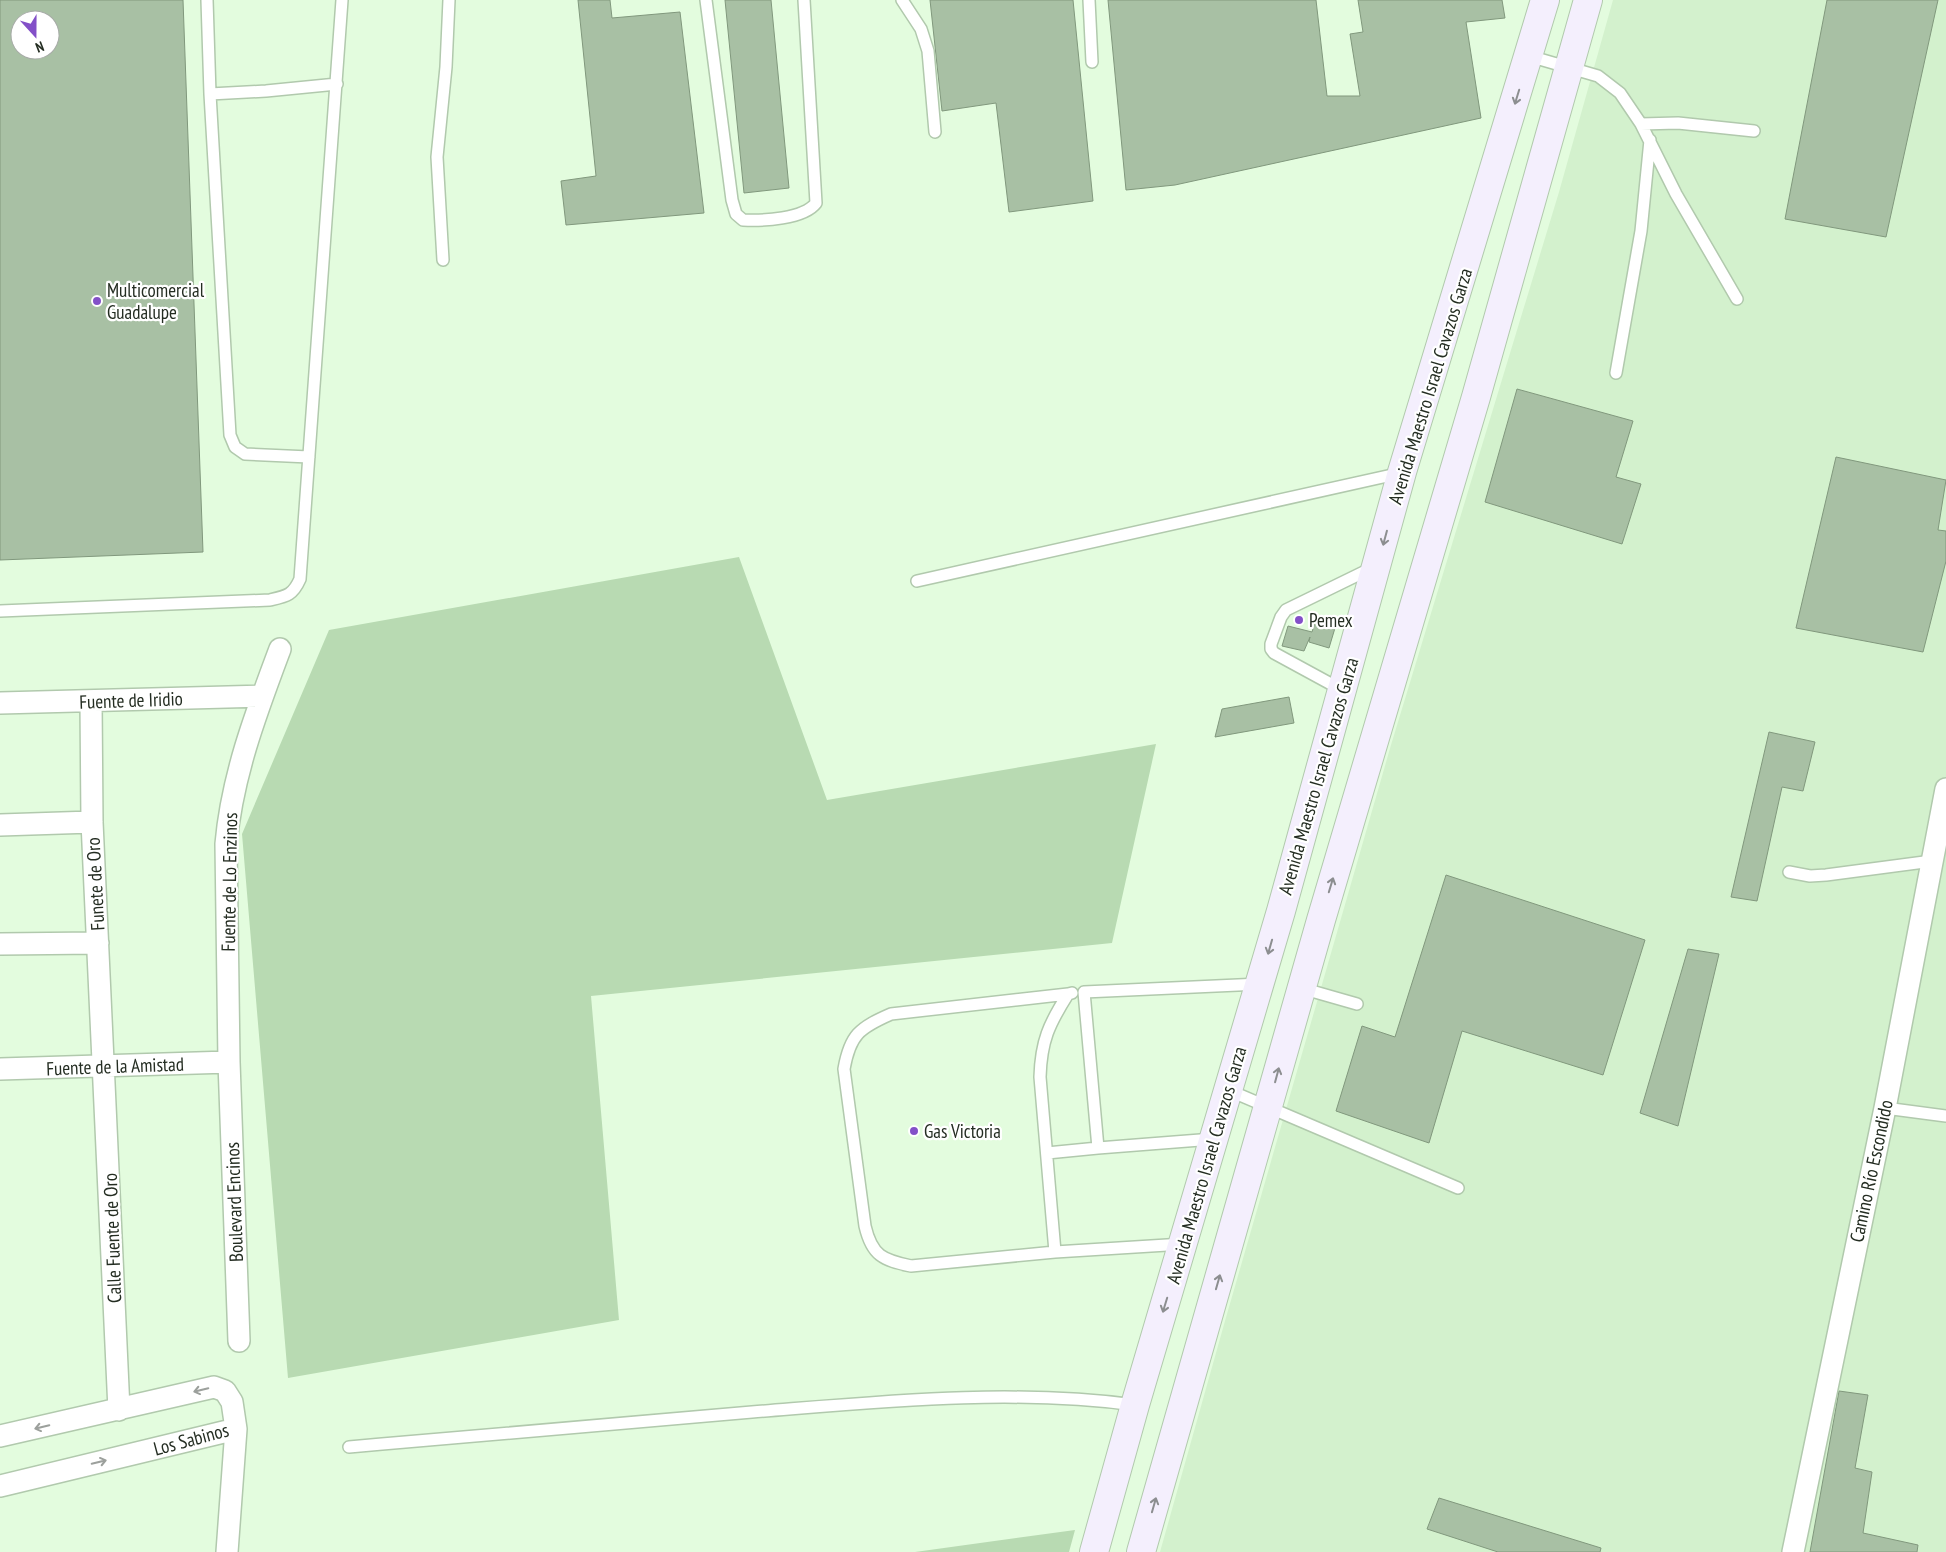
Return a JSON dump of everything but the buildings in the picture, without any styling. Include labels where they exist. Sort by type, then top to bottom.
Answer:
[{"type":"main road","name":"Avenida Maestro Israel Cavazos Garza","points":[[1099,1546],[1135,1405],[1260,984],[1378,565],[1402,472],[1545,0]]},
{"type":"main road","points":[[1141,1552],[1269,1106],[1320,920],[1476,397],[1588,0]]},
{"type":"main road","points":[[1311,800],[1353,811]]},
{"type":"main road","points":[[1281,910],[1320,920]]},
{"type":"street","name":"Fuente de Lo Enzinos","points":[[230,1062],[226,844],[228,813],[235,780],[262,696],[280,649]]},
{"type":"street","name":"Fuente de Iridio","points":[[0,703],[262,696]]},
{"type":"street","name":"Funete de Oro","points":[[91,701],[92,822],[105,1067]]},
{"type":"street","name":"Camino Río Escondido","points":[[1793,1552],[1885,1108],[1946,789]]},
{"type":"street","points":[[0,825],[92,822]]},
{"type":"street","points":[[0,944],[98,943]]},
{"type":"street","name":"Fuente de la Amistad","points":[[0,1068],[105,1067],[230,1062]]},
{"type":"street","name":"Boulevard Encinos","points":[[230,1062],[239,1340]]},
{"type":"street","name":"Calle Fuente de Oro","points":[[105,1067],[119,1410]]},
{"type":"street","name":"Los Sabinos","points":[[0,1436],[214,1387],[226,1391],[232,1402],[236,1429],[0,1486]]},
{"type":"street","points":[[227,1552],[236,1429]]},
{"type":"lane","points":[[207,0],[210,94],[230,435],[235,447],[245,454],[309,457]]},
{"type":"lane","points":[[0,611],[270,600],[285,596],[295,590],[300,578],[342,0]]},
{"type":"lane","points":[[442,260],[437,157],[446,67],[449,0]]},
{"type":"lane","points":[[706,0],[732,200],[736,214],[743,220],[755,221],[800,214],[811,210],[816,203],[804,0]]},
{"type":"lane","points":[[902,0],[921,30],[928,51],[935,132]]},
{"type":"lane","points":[[1089,0],[1092,62]]},
{"type":"lane","points":[[1529,56],[1569,66],[1598,76],[1620,93],[1641,124],[1676,194],[1737,298]]},
{"type":"lane","points":[[210,94],[337,84]]},
{"type":"lane","points":[[1641,124],[1678,123],[1754,132]]},
{"type":"lane","points":[[1616,373],[1642,231],[1650,140]]},
{"type":"lane","points":[[917,581],[1402,472]]},
{"type":"lane","points":[[1342,690],[1274,653],[1271,644],[1281,617],[1286,610],[1378,565]]},
{"type":"lane","points":[[1789,872],[1810,876],[1826,875],[1932,861]]},
{"type":"lane","points":[[1183,1244],[1055,1252],[911,1266],[893,1262],[878,1254],[868,1242],[865,1226],[844,1069],[848,1050],[856,1034],[869,1023],[891,1014],[1084,992],[1260,984]]},
{"type":"lane","points":[[1301,988],[1357,1004]]},
{"type":"lane","points":[[1084,992],[1098,1148]]},
{"type":"lane","points":[[1055,1252],[1040,1060],[1048,1028],[1068,994]]},
{"type":"lane","points":[[1228,1090],[1458,1188]]},
{"type":"lane","points":[[1885,1108],[1946,1116]]},
{"type":"lane","points":[[1047,1153],[1214,1139]]},
{"type":"lane","points":[[349,1447],[838,1405],[927,1400],[1066,1399],[1135,1405]]},
{"type":"shaded area","points":[[1613,0],[1946,0],[1946,1552],[1160,1552],[1391,745],[1559,192]]},
{"type":"shaded area","points":[[739,557],[827,800],[1156,744],[1112,943],[591,996],[619,1320],[288,1378],[242,834],[329,630]]},
{"type":"shaded area","points":[[1075,1530],[1069,1552],[915,1552]]},
{"type":"place","name":"Multicomercial Guadalupe","points":[[97,301]]},
{"type":"place","name":"Pemex","points":[[1299,620]]},
{"type":"place","name":"Gas Victoria","points":[[914,1131]]}]
